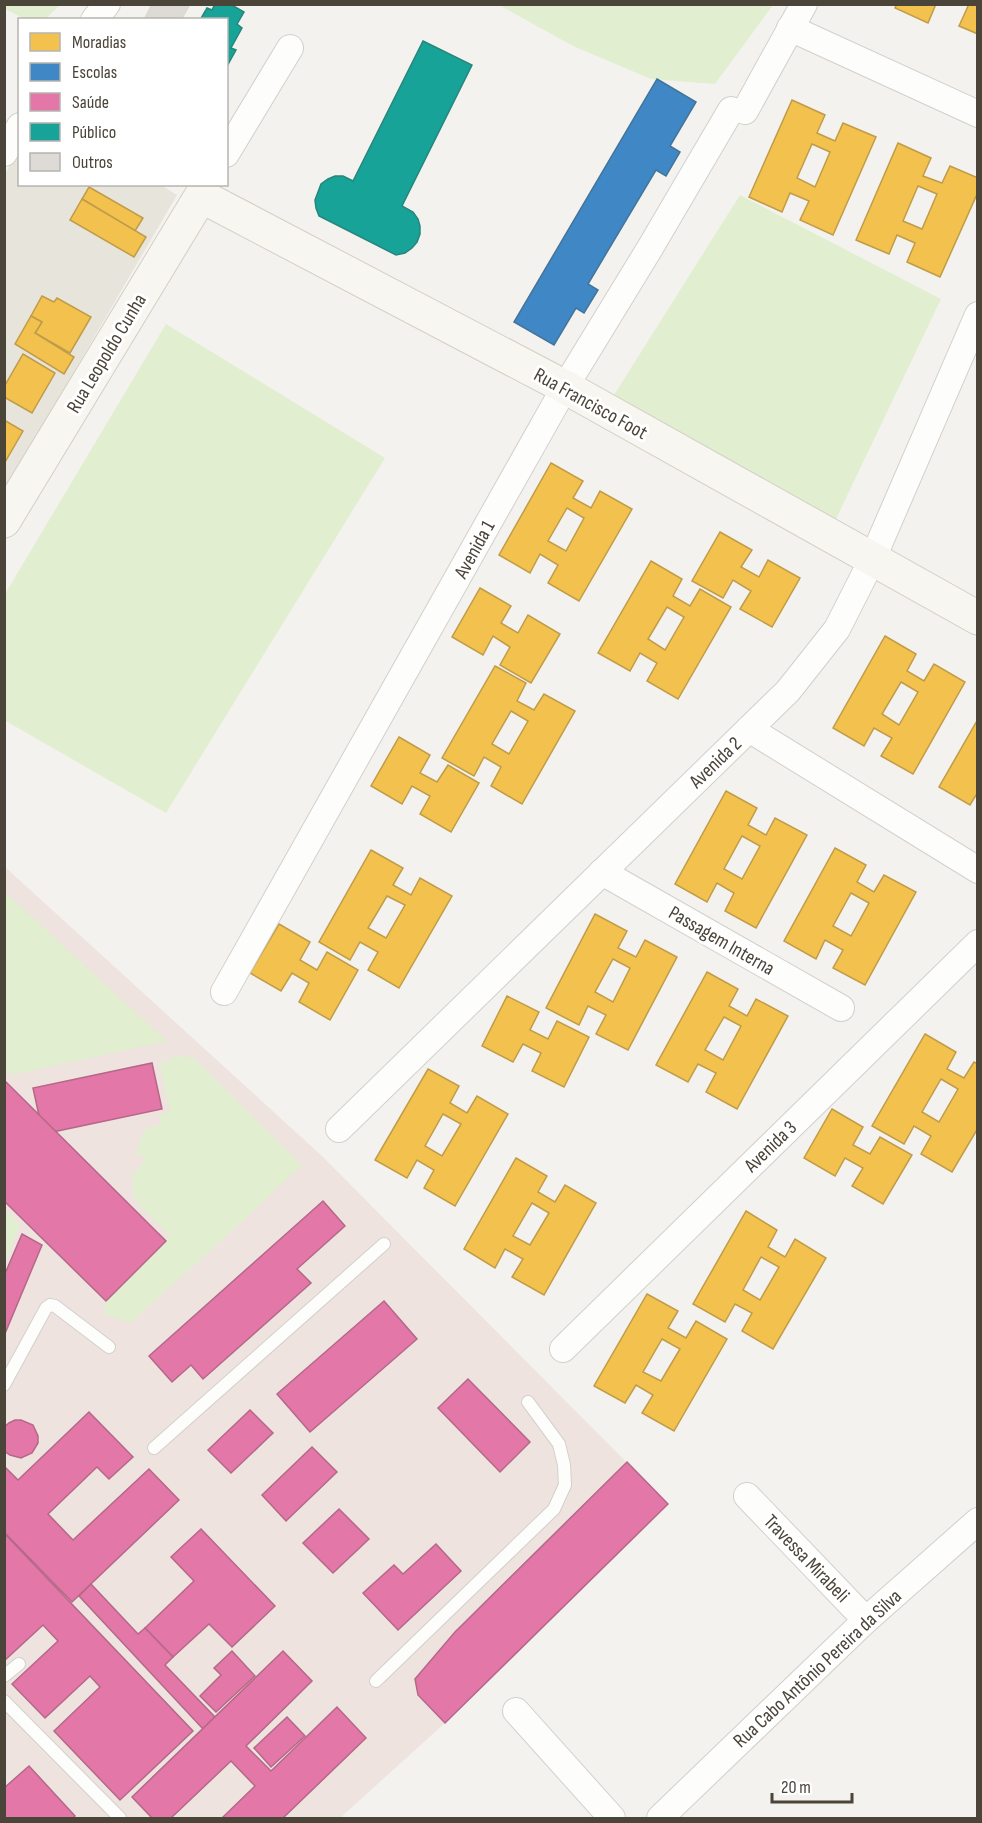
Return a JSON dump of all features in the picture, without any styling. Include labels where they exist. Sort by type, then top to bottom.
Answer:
[{"type":"street","points":[[96,18],[107,4]]},
{"type":"street","name":"Avenida 1","points":[[224,992],[564,387],[804,4]]},
{"type":"street","points":[[790,28],[978,114]]},
{"type":"street","points":[[228,151],[290,48]]},
{"type":"street","points":[[4,153],[18,129]]},
{"type":"street","name":"Rua Francisco Foot","points":[[204,190],[564,387],[978,618]]},
{"type":"street","name":"Rua Leopoldo Cunha","points":[[4,520],[204,190]]},
{"type":"street","name":"Avenida 2","points":[[339,1129],[788,691],[837,629],[872,560],[978,315]]},
{"type":"street","points":[[749,729],[978,870]]},
{"type":"street","name":"Passagem Interna","points":[[602,872],[841,1008]]},
{"type":"street","name":"Avenida 3","points":[[563,1349],[978,943]]},
{"type":"street","name":"Travessa Mirabeli","points":[[747,1496],[866,1620]]},
{"type":"street","name":"Rua Cabo Antônio Pereira da Silva","points":[[666,1816],[866,1620],[978,1521]]},
{"type":"street","points":[[516,1711],[612,1818]]},
{"type":"lane","points":[[154,1448],[384,1244]]},
{"type":"lane","points":[[4,1385],[46,1308],[50,1305],[56,1306],[109,1347]]},
{"type":"lane","points":[[376,1681],[554,1509],[565,1485],[564,1465],[559,1444],[528,1402]]},
{"type":"lane","points":[[4,1676],[19,1664]]},
{"type":"lane","points":[[4,1701],[120,1818]]},
{"type":"shaded area","points":[[18,149],[18,186],[163,186],[177,195],[5,490],[5,174]]},
{"type":"shaded area","points":[[4,866],[321,1155],[668,1504],[445,1723],[340,1818],[5,1818]]},
{"type":"green space","points":[[5,4],[60,5],[46,18],[23,18],[5,9]]},
{"type":"green space","points":[[499,5],[773,5],[715,84],[651,79],[573,46]]},
{"type":"green space","points":[[740,195],[941,299],[836,519],[614,395]]},
{"type":"green space","points":[[166,324],[385,458],[166,813],[4,720],[5,594]]},
{"type":"green space","points":[[4,892],[167,1041],[11,1075],[5,1070]]},
{"type":"green space","points":[[177,1055],[194,1058],[302,1165],[130,1323],[104,1314],[106,1301],[170,1235],[143,1209],[133,1195],[132,1176],[147,1157],[135,1154],[144,1130],[160,1124],[160,1115],[170,1111],[160,1064]]},
{"type":"green space","points":[[5,1210],[20,1225],[5,1262]]},
{"type":"building: Moradias","points":[[897,4],[936,4],[928,23],[895,8]]},
{"type":"building: Moradias","points":[[969,4],[978,4],[978,34],[959,26]]},
{"type":"building: Moradias","points":[[792,100],[825,115],[817,133],[835,141],[843,123],[876,137],[833,235],[800,220],[809,201],[790,193],[782,212],[749,197]],"holes":[[[812,144],[830,152],[815,187],[797,178]]]},
{"type":"building: Moradias","points":[[898,143],[931,158],[923,176],[942,183],[950,166],[978,178],[978,192],[940,277],[907,262],[915,243],[897,235],[889,254],[856,240]],"holes":[[[918,186],[937,194],[922,229],[903,221]]]},
{"type":"building: Moradias","points":[[89,187],[143,218],[135,231],[82,199]]},
{"type":"building: Moradias","points":[[82,199],[146,237],[134,257],[70,220]]},
{"type":"building: Moradias","points":[[42,296],[54,302],[57,298],[91,317],[70,353],[35,333],[42,322],[31,316]]},
{"type":"building: Moradias","points":[[31,316],[42,322],[35,333],[74,357],[64,374],[15,344]]},
{"type":"building: Moradias","points":[[23,354],[55,373],[32,413],[4,397],[4,387]]},
{"type":"building: Moradias","points":[[4,420],[23,431],[4,464]]},
{"type":"building: Moradias","points":[[551,463],[583,481],[573,498],[591,508],[600,491],[632,509],[579,601],[548,583],[558,565],[540,554],[530,573],[499,555]],"holes":[[[567,508],[584,518],[566,551],[548,541]]]},
{"type":"building: Moradias","points":[[720,532],[752,550],[741,567],[759,577],[768,560],[800,578],[772,627],[740,609],[751,591],[733,580],[723,598],[692,581]]},
{"type":"building: Moradias","points":[[651,561],[682,579],[673,596],[690,606],[700,589],[731,607],[678,699],[647,681],[657,663],[640,653],[630,671],[598,653]],"holes":[[[667,607],[684,617],[665,650],[648,639]]]},
{"type":"building: Moradias","points":[[480,588],[511,606],[501,623],[518,633],[528,615],[560,634],[531,683],[500,665],[510,647],[493,636],[483,655],[452,637]]},
{"type":"building: Moradias","points":[[885,636],[916,654],[907,671],[924,681],[934,664],[965,682],[913,774],[881,756],[892,738],[874,728],[864,746],[833,728]],"holes":[[[901,682],[918,692],[899,725],[882,714]]]},
{"type":"building: Moradias","points":[[495,666],[526,683],[517,701],[534,710],[544,694],[575,711],[522,804],[491,786],[501,767],[484,757],[474,776],[442,758]],"holes":[[[511,711],[528,721],[509,754],[492,744]]]},
{"type":"building: Moradias","points":[[978,719],[978,792],[970,805],[939,787]]},
{"type":"building: Moradias","points":[[399,737],[430,755],[420,773],[437,782],[448,765],[479,783],[451,832],[420,814],[430,796],[412,786],[402,804],[371,786]]},
{"type":"building: Moradias","points":[[726,791],[757,808],[748,825],[766,835],[775,818],[807,835],[756,928],[725,911],[734,893],[717,883],[707,902],[675,884]],"holes":[[[742,836],[760,846],[742,879],[724,869]]]},
{"type":"building: Moradias","points":[[835,848],[866,865],[857,882],[874,892],[884,875],[916,892],[865,985],[833,968],[843,950],[825,940],[816,959],[784,941]],"holes":[[[851,893],[869,903],[851,936],[833,926]]]},
{"type":"building: Moradias","points":[[371,850],[403,868],[393,885],[411,895],[420,878],[452,896],[399,988],[368,970],[378,952],[360,942],[350,960],[319,942]],"holes":[[[387,896],[405,905],[386,938],[368,928]]]},
{"type":"building: Moradias","points":[[595,914],[627,931],[618,948],[636,957],[645,940],[677,957],[628,1050],[596,1034],[606,1015],[588,1006],[579,1025],[546,1008]],"holes":[[[613,959],[630,968],[613,1002],[595,992]]]},
{"type":"building: Moradias","points":[[279,924],[310,942],[300,960],[317,970],[327,952],[358,970],[330,1020],[299,1002],[309,983],[292,973],[281,991],[250,973]]},
{"type":"building: Moradias","points":[[707,972],[738,989],[729,1006],[747,1016],[756,999],[788,1016],[737,1109],[706,1092],[716,1073],[698,1064],[688,1082],[656,1065]],"holes":[[[724,1017],[741,1026],[723,1060],[705,1050]]]},
{"type":"building: Moradias","points":[[507,996],[539,1012],[530,1030],[548,1039],[557,1021],[589,1037],[564,1087],[532,1071],[541,1053],[523,1044],[513,1062],[482,1046]]},
{"type":"building: Moradias","points":[[925,1034],[956,1052],[947,1069],[964,1078],[974,1062],[978,1064],[978,1128],[952,1172],[921,1154],[931,1136],[914,1126],[904,1144],[872,1126]],"holes":[[[941,1079],[958,1089],[939,1122],[922,1112]]]},
{"type":"building: Moradias","points":[[428,1069],[459,1086],[450,1103],[467,1113],[477,1096],[508,1114],[455,1206],[424,1188],[434,1170],[417,1160],[407,1178],[375,1160]],"holes":[[[443,1114],[461,1124],[442,1156],[425,1146]]]},
{"type":"building: Moradias","points":[[832,1109],[863,1127],[853,1145],[870,1154],[880,1137],[912,1155],[883,1204],[852,1186],[863,1168],[845,1158],[835,1176],[804,1158]]},
{"type":"building: Moradias","points":[[516,1158],[547,1176],[538,1192],[555,1202],[565,1185],[596,1203],[544,1295],[512,1277],[523,1259],[505,1249],[495,1268],[464,1249]],"holes":[[[532,1203],[549,1213],[530,1245],[513,1236]]]},
{"type":"building: Moradias","points":[[746,1211],[777,1230],[768,1247],[785,1257],[795,1239],[826,1258],[773,1349],[742,1331],[752,1313],[735,1304],[725,1322],[693,1304]],"holes":[[[761,1257],[779,1267],[760,1300],[743,1290]]]},
{"type":"building: Moradias","points":[[647,1294],[678,1311],[668,1328],[686,1338],[696,1321],[727,1339],[674,1431],[642,1413],[653,1395],[636,1385],[625,1403],[594,1386]],"holes":[[[662,1339],[680,1349],[661,1381],[643,1372]]]},
{"type":"building: Escolas","points":[[657,79],[696,102],[670,146],[680,152],[666,176],[656,170],[588,284],[598,290],[584,313],[576,308],[554,345],[514,322]]},
{"type":"building: Saúde","points":[[152,1063],[162,1109],[43,1134],[33,1088]]},
{"type":"building: Saúde","points":[[4,1080],[166,1241],[106,1301],[4,1201]]},
{"type":"building: Saúde","points":[[323,1201],[345,1226],[297,1269],[311,1283],[203,1379],[191,1365],[172,1382],[149,1356]]},
{"type":"building: Saúde","points":[[22,1234],[42,1245],[4,1336],[4,1276]]},
{"type":"building: Saúde","points":[[384,1301],[417,1339],[310,1432],[277,1394]]},
{"type":"building: Saúde","points":[[468,1379],[530,1442],[500,1472],[438,1408]]},
{"type":"building: Saúde","points":[[250,1410],[273,1433],[231,1473],[208,1450]]},
{"type":"building: Saúde","points":[[89,1412],[133,1457],[109,1479],[97,1467],[48,1514],[73,1540],[149,1469],[179,1500],[72,1602],[4,1532],[4,1466],[18,1480]]},
{"type":"building: Saúde","points":[[15,1420],[33,1425],[38,1436],[38,1443],[32,1453],[21,1458],[4,1451],[4,1427]]},
{"type":"building: Saúde","points":[[312,1447],[337,1472],[286,1521],[262,1495]]},
{"type":"building: Saúde","points":[[627,1462],[668,1504],[445,1723],[418,1695],[415,1679],[455,1632]]},
{"type":"building: Saúde","points":[[339,1509],[369,1539],[333,1573],[303,1543]]},
{"type":"building: Saúde","points":[[201,1529],[275,1606],[232,1647],[209,1624],[173,1657],[145,1628],[194,1581],[171,1557]]},
{"type":"building: Saúde","points":[[4,1533],[193,1731],[120,1800],[54,1731],[100,1687],[90,1676],[45,1718],[12,1684],[58,1641],[43,1625],[4,1661]]},
{"type":"building: Saúde","points":[[436,1544],[461,1571],[398,1630],[363,1593],[394,1565],[403,1574]]},
{"type":"building: Saúde","points":[[91,1584],[138,1634],[145,1628],[173,1657],[165,1665],[215,1717],[203,1729],[79,1596]]},
{"type":"building: Saúde","points":[[232,1651],[255,1676],[216,1712],[200,1696],[221,1675],[214,1668]]},
{"type":"building: Saúde","points":[[283,1651],[312,1681],[246,1746],[271,1771],[337,1707],[366,1738],[283,1818],[222,1818],[255,1786],[231,1761],[171,1818],[152,1818],[132,1797]]},
{"type":"building: Saúde","points":[[287,1717],[305,1736],[271,1767],[254,1748]]},
{"type":"building: Saúde","points":[[29,1766],[75,1816],[73,1818],[4,1818],[4,1788]]},
{"type":"building: Público","points":[[215,4],[230,4],[244,12],[237,24],[242,28],[231,48],[236,50],[228,64],[228,18],[201,18],[207,8],[212,10]]},
{"type":"building: Público","points":[[423,41],[472,65],[402,206],[413,212],[418,219],[420,234],[417,242],[405,253],[396,255],[319,216],[315,200],[321,184],[328,179],[343,176],[353,181]]},
{"type":"building: Outros","points":[[152,4],[190,4],[182,18],[145,18]]}]
